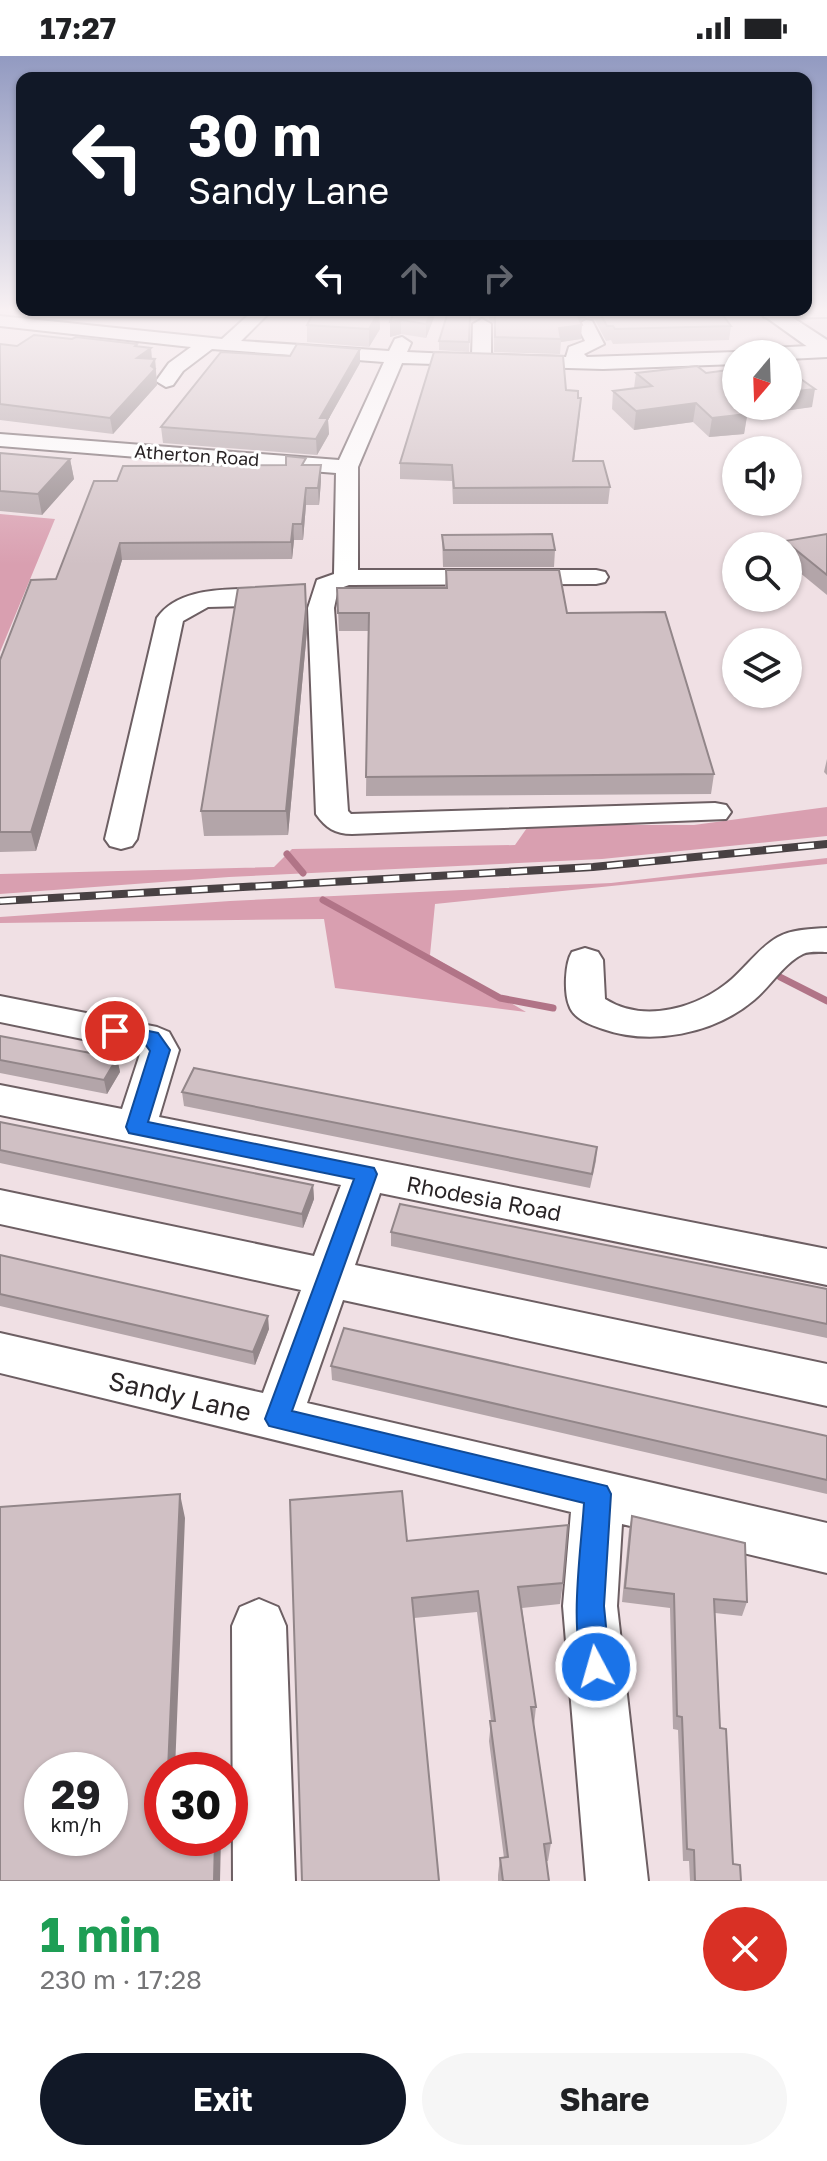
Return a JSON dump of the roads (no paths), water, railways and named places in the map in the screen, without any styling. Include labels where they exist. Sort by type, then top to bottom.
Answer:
[{"type":"street","points":[[379,395],[347,467],[334,586],[332,814],[343,824],[715,812]]},
{"type":"street","name":"Atherton Road","points":[[0,440],[347,467]]},
{"type":"street","points":[[121,839],[170,618],[178,609],[212,600],[334,586],[596,577]]},
{"type":"street","points":[[585,960],[587,1005],[616,1021],[651,1024],[690,1017],[720,1005],[793,943],[827,940]]},
{"type":"street","points":[[0,1009],[144,1036],[156,1042],[160,1050],[136,1127]]},
{"type":"street","name":"Rhodesia Road","points":[[0,1100],[827,1267]]},
{"type":"street","points":[[277,1419],[366,1174]]},
{"type":"street","points":[[0,1207],[827,1385]]},
{"type":"street","name":"Sandy Lane","points":[[0,1353],[827,1548]]},
{"type":"street","points":[[598,1494],[590,1606],[617,1881]]},
{"type":"street","points":[[259,1626],[264,1881]]},
{"type":"waterway","points":[[287,854],[303,873]]},
{"type":"waterway","points":[[323,900],[500,998],[553,1008]]},
{"type":"waterway","points":[[780,977],[827,1001]]},
{"type":"railway","points":[[0,901],[593,867],[827,844]]}]
